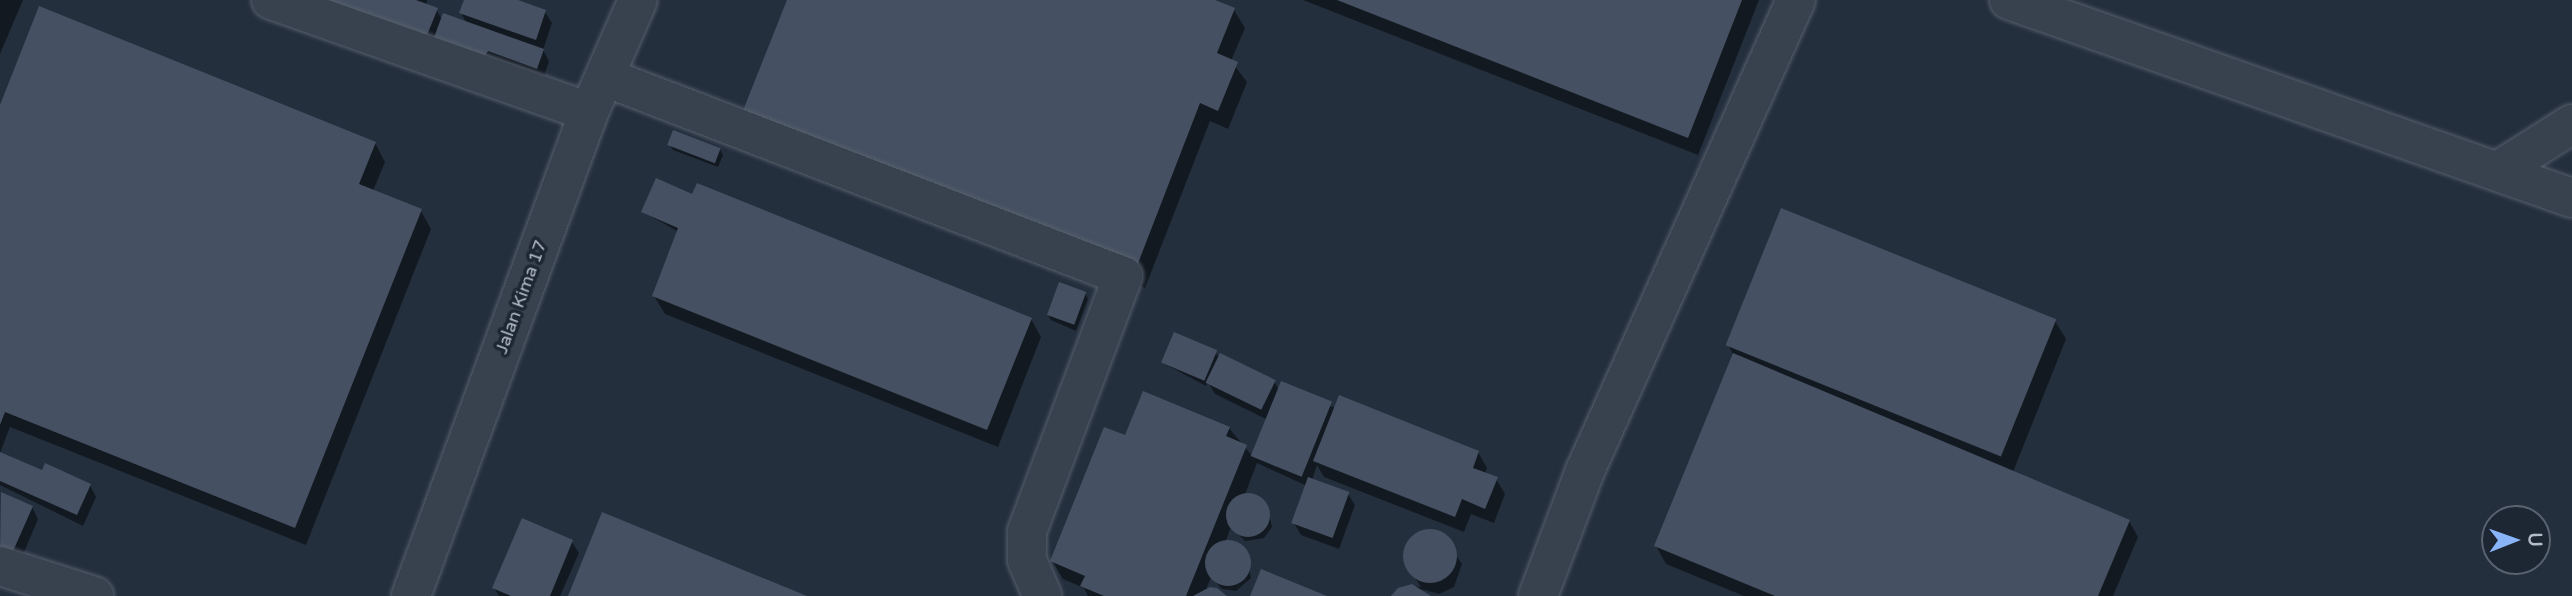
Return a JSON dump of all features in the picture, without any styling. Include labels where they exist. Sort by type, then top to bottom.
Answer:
[{"type":"street","points":[[271,0],[589,112]]},
{"type":"street","name":"Jalan Kima 17","points":[[411,596],[589,112],[638,0]]},
{"type":"street","points":[[1538,596],[1584,471],[1796,0]]},
{"type":"street","points":[[2009,0],[2572,198]]},
{"type":"street","points":[[605,77],[1123,276],[1027,533],[1027,560],[1042,596]]},
{"type":"street","points":[[2498,170],[2572,124]]},
{"type":"street","points":[[0,566],[94,596]]},
{"type":"building","points":[[316,0],[416,0],[438,8],[425,40]]},
{"type":"building","points":[[464,0],[518,0],[546,10],[536,40],[459,13]]},
{"type":"building","points":[[787,0],[1215,0],[1235,8],[1217,53],[1238,62],[1218,111],[1200,103],[1135,271],[742,113]]},
{"type":"building","points":[[1337,0],[1742,0],[1688,138]]},
{"type":"building","points":[[39,6],[376,142],[359,184],[422,209],[295,528],[5,412],[0,425],[0,105]]},
{"type":"building","points":[[443,13],[544,49],[537,69],[488,51],[482,60],[432,43]]},
{"type":"building","points":[[673,130],[721,148],[715,163],[667,145]]},
{"type":"building","points":[[656,178],[692,194],[697,183],[1032,318],[987,430],[652,296],[678,228],[641,212]]},
{"type":"building","points":[[1781,208],[2056,319],[2001,456],[1726,345]]},
{"type":"building","points":[[1059,282],[1086,292],[1074,325],[1047,315]]},
{"type":"building","points":[[1174,332],[1217,350],[1204,381],[1161,362]]},
{"type":"building","points":[[1220,353],[1276,380],[1261,410],[1206,383]]},
{"type":"building","points":[[1733,353],[2130,520],[2098,596],[1775,596],[1654,546]]},
{"type":"building","points":[[1281,381],[1332,402],[1302,477],[1251,456]]},
{"type":"building","points":[[1143,391],[1230,427],[1226,436],[1247,445],[1186,596],[1104,596],[1080,586],[1085,576],[1050,561],[1104,427],[1125,435]]},
{"type":"building","points":[[1339,395],[1479,451],[1473,468],[1498,477],[1485,509],[1462,499],[1455,517],[1313,461]]},
{"type":"building","points":[[0,452],[42,470],[45,463],[91,484],[77,515],[0,481]]},
{"type":"building","points":[[1308,477],[1349,492],[1333,538],[1291,523]]},
{"type":"building","points":[[1,492],[33,506],[10,558],[0,554]]},
{"type":"building","points":[[1248,493],[1257,494],[1264,499],[1269,506],[1269,524],[1264,531],[1257,536],[1248,537],[1239,536],[1232,531],[1227,524],[1226,515],[1227,506],[1232,499],[1239,494]]},
{"type":"building","points":[[602,512],[807,596],[568,596]]},
{"type":"building","points":[[522,518],[573,540],[550,596],[511,596],[492,588]]},
{"type":"building","points":[[1430,529],[1449,537],[1457,556],[1449,575],[1430,583],[1411,575],[1403,556],[1411,537]]},
{"type":"building","points":[[1228,540],[1244,547],[1251,563],[1244,579],[1228,586],[1212,579],[1205,563],[1212,547]]},
{"type":"building","points":[[1261,569],[1327,596],[1250,596]]},
{"type":"building","points":[[1412,584],[1431,596],[1391,596],[1398,588]]},
{"type":"building","points":[[1210,587],[1217,588],[1227,596],[1193,596]]}]
